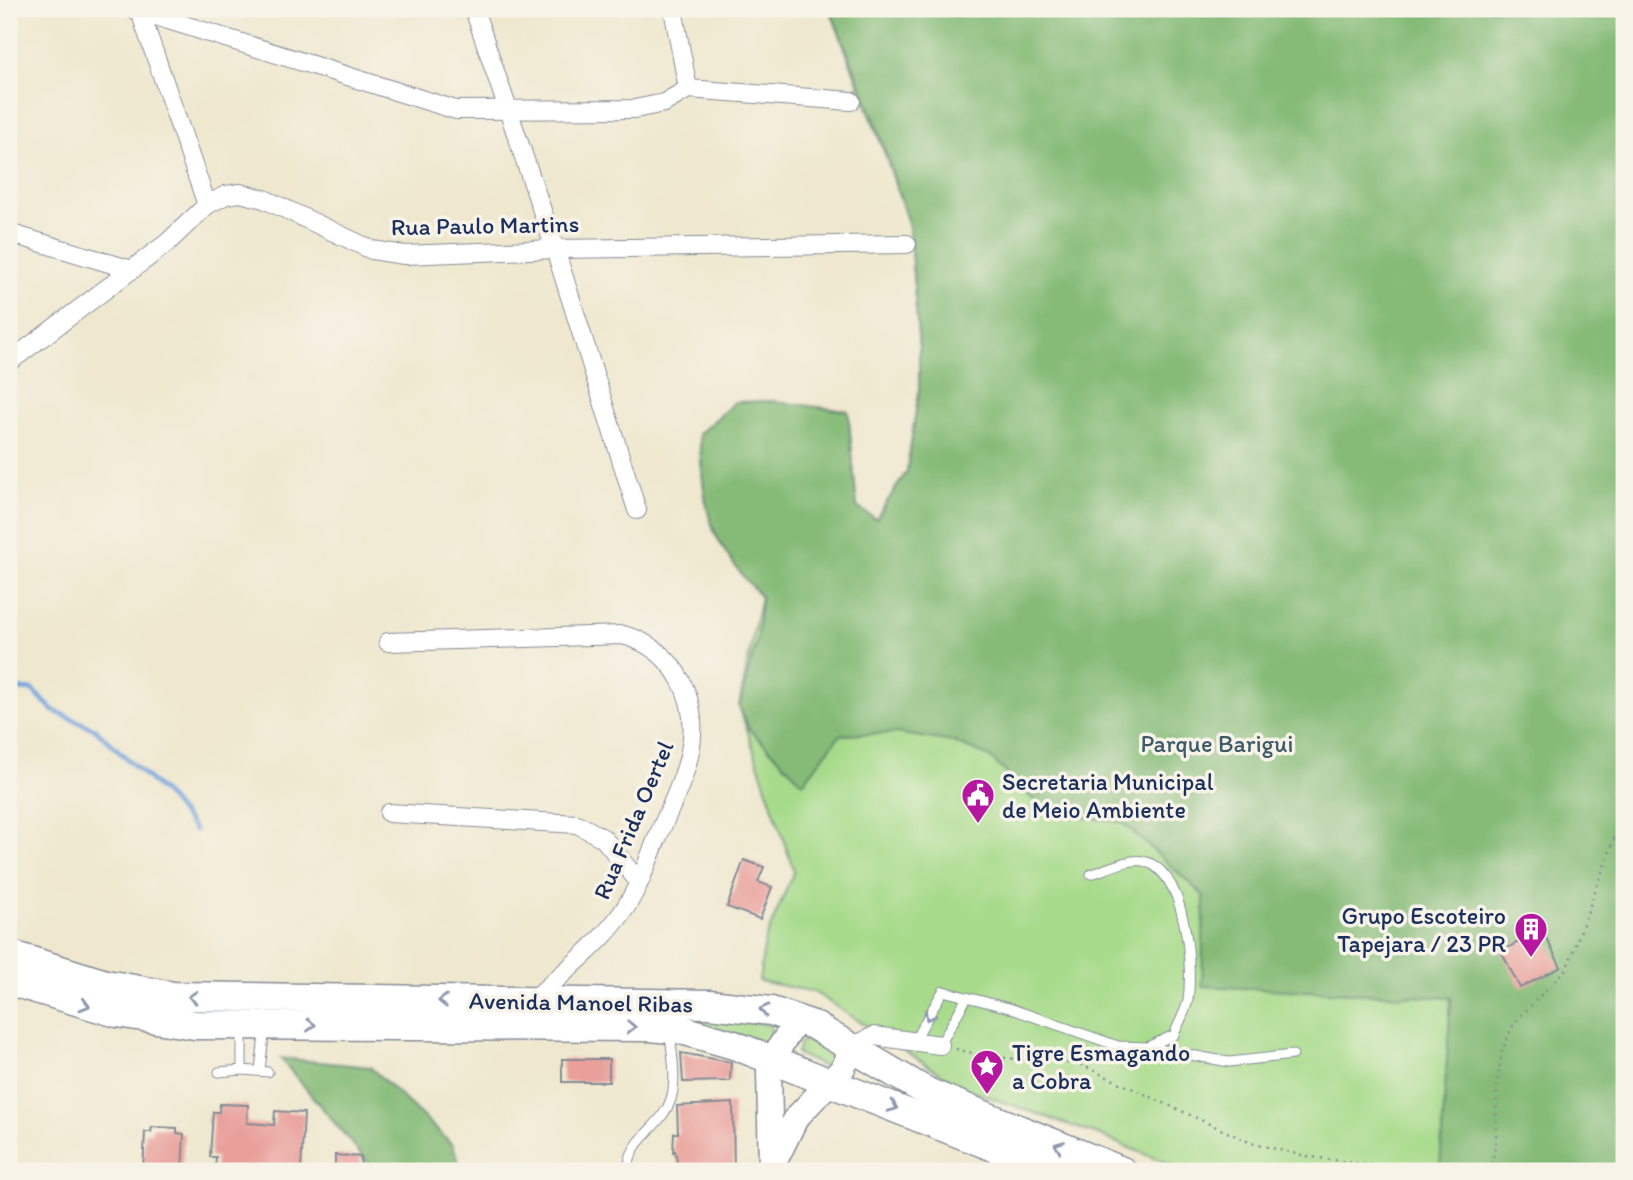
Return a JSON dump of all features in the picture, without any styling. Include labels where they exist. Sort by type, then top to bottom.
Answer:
[{"type":"main road","name":"Avenida Manoel Ribas","points":[[9,954],[128,989],[202,998],[734,1005],[798,1019],[854,1046],[927,1092],[1122,1171]]},
{"type":"main road","points":[[14,983],[26,976],[65,972]]},
{"type":"main road","name":"Avenida Manoel Ribas","points":[[14,983],[143,1018],[195,1025],[489,1025],[670,1029],[713,1038],[1055,1171]]},
{"type":"main road","points":[[489,1025],[524,1012],[531,1002]]},
{"type":"main road","points":[[588,1026],[594,1011],[599,1008],[634,1003]]},
{"type":"street","points":[[137,9],[443,107],[468,111],[635,109],[664,103],[688,89],[851,102]]},
{"type":"street","points":[[137,9],[207,205]]},
{"type":"street","points":[[474,9],[555,249],[637,510]]},
{"type":"street","points":[[673,9],[688,89]]},
{"type":"street","name":"Rua Paulo Martins","points":[[9,362],[167,243],[207,205],[226,195],[250,195],[303,216],[364,247],[387,253],[485,254],[555,249],[907,244]]},
{"type":"street","points":[[9,233],[132,270]]},
{"type":"street","name":"Rua Frida Oertel","points":[[388,642],[605,634],[639,639],[665,658],[681,679],[688,698],[692,741],[685,772],[639,883],[619,917],[531,1002]]},
{"type":"street","points":[[389,813],[577,824],[603,838],[639,883]]},
{"type":"street","points":[[771,1170],[771,1060],[798,1019]]},
{"type":"street","points":[[771,1170],[796,1118],[843,1068],[854,1046],[874,1036],[940,1045]]},
{"type":"lane","points":[[1091,874],[1140,860],[1153,865],[1177,893],[1186,928],[1188,1001],[1174,1035],[1147,1047]]},
{"type":"lane","points":[[914,1041],[943,990],[966,999],[1009,1008],[1118,1046],[1147,1047],[1229,1062],[1293,1055]]},
{"type":"lane","points":[[940,1045],[966,999]]},
{"type":"lane","points":[[242,1070],[253,1026]]},
{"type":"lane","points":[[219,1072],[264,1071],[253,1026]]},
{"type":"lane","points":[[629,1171],[628,1158],[633,1147],[660,1121],[671,1100],[673,1071],[670,1029]]},
{"type":"path","points":[[1491,1171],[1496,1139],[1497,1084],[1503,1051],[1514,1023],[1567,968],[1624,812]]},
{"type":"path","points":[[940,1045],[984,1056],[1079,1064],[1251,1143],[1305,1156],[1414,1171]]},
{"type":"green space","name":"Parque Barigui","points":[[830,9],[1624,9],[1624,1171],[1186,1171],[1098,1135],[963,1088],[814,992],[759,981],[765,940],[794,871],[739,706],[761,596],[714,533],[699,434],[735,402],[848,411],[857,507],[876,519],[907,471],[919,390],[919,347],[909,226]]},
{"type":"green space","name":"Parque Barigui","points":[[830,9],[1624,9],[1624,1171],[1455,1171],[1440,1166],[1451,998],[1202,986],[1204,896],[1122,822],[1047,813],[990,757],[953,742],[896,733],[840,735],[803,783],[749,729],[739,706],[758,637],[761,597],[729,557],[711,523],[703,485],[699,434],[735,402],[772,401],[848,411],[857,507],[876,519],[907,471],[919,390],[919,347],[909,226],[874,118]]},
{"type":"green space","points":[[683,1011],[770,1025],[772,1035],[765,1046],[682,1023]]},
{"type":"green space","points":[[809,1039],[828,1043],[840,1054],[829,1069],[797,1054],[800,1042]]},
{"type":"green space","points":[[280,1058],[370,1067],[453,1145],[461,1171],[375,1171]]},
{"type":"building","points":[[744,860],[764,867],[758,882],[772,887],[760,919],[727,907]]},
{"type":"building","name":"Grupo Escoteiro Tapejara / 23 PR","points":[[1542,930],[1561,967],[1520,988],[1501,951]]},
{"type":"building","points":[[681,1053],[731,1062],[730,1081],[683,1082]]},
{"type":"building","points":[[562,1059],[609,1059],[609,1082],[562,1082]]},
{"type":"building","points":[[733,1103],[734,1171],[679,1171],[675,1151],[673,1152],[674,1133],[678,1133],[677,1106]]},
{"type":"building","points":[[220,1104],[248,1105],[247,1123],[274,1125],[275,1111],[304,1113],[301,1171],[244,1167],[244,1171],[215,1170],[216,1157],[210,1157],[213,1112],[219,1112]]},
{"type":"building","points":[[152,1127],[177,1128],[177,1133],[184,1134],[182,1170],[143,1171],[145,1132],[151,1132]]},
{"type":"building","points":[[335,1155],[361,1157],[360,1171],[335,1171]]},
{"type":"waterway","points":[[9,688],[32,690],[54,711],[95,729],[165,794],[195,830]]},
{"type":"place","name":"Secretaria Municipal de Meio Ambiente","points":[[978,825]]},
{"type":"place","name":"Grupo Escoteiro Tapejara / 23 PR","points":[[1531,959]]},
{"type":"place","name":"Tigre Esmagando a Cobra","points":[[987,1096]]}]
